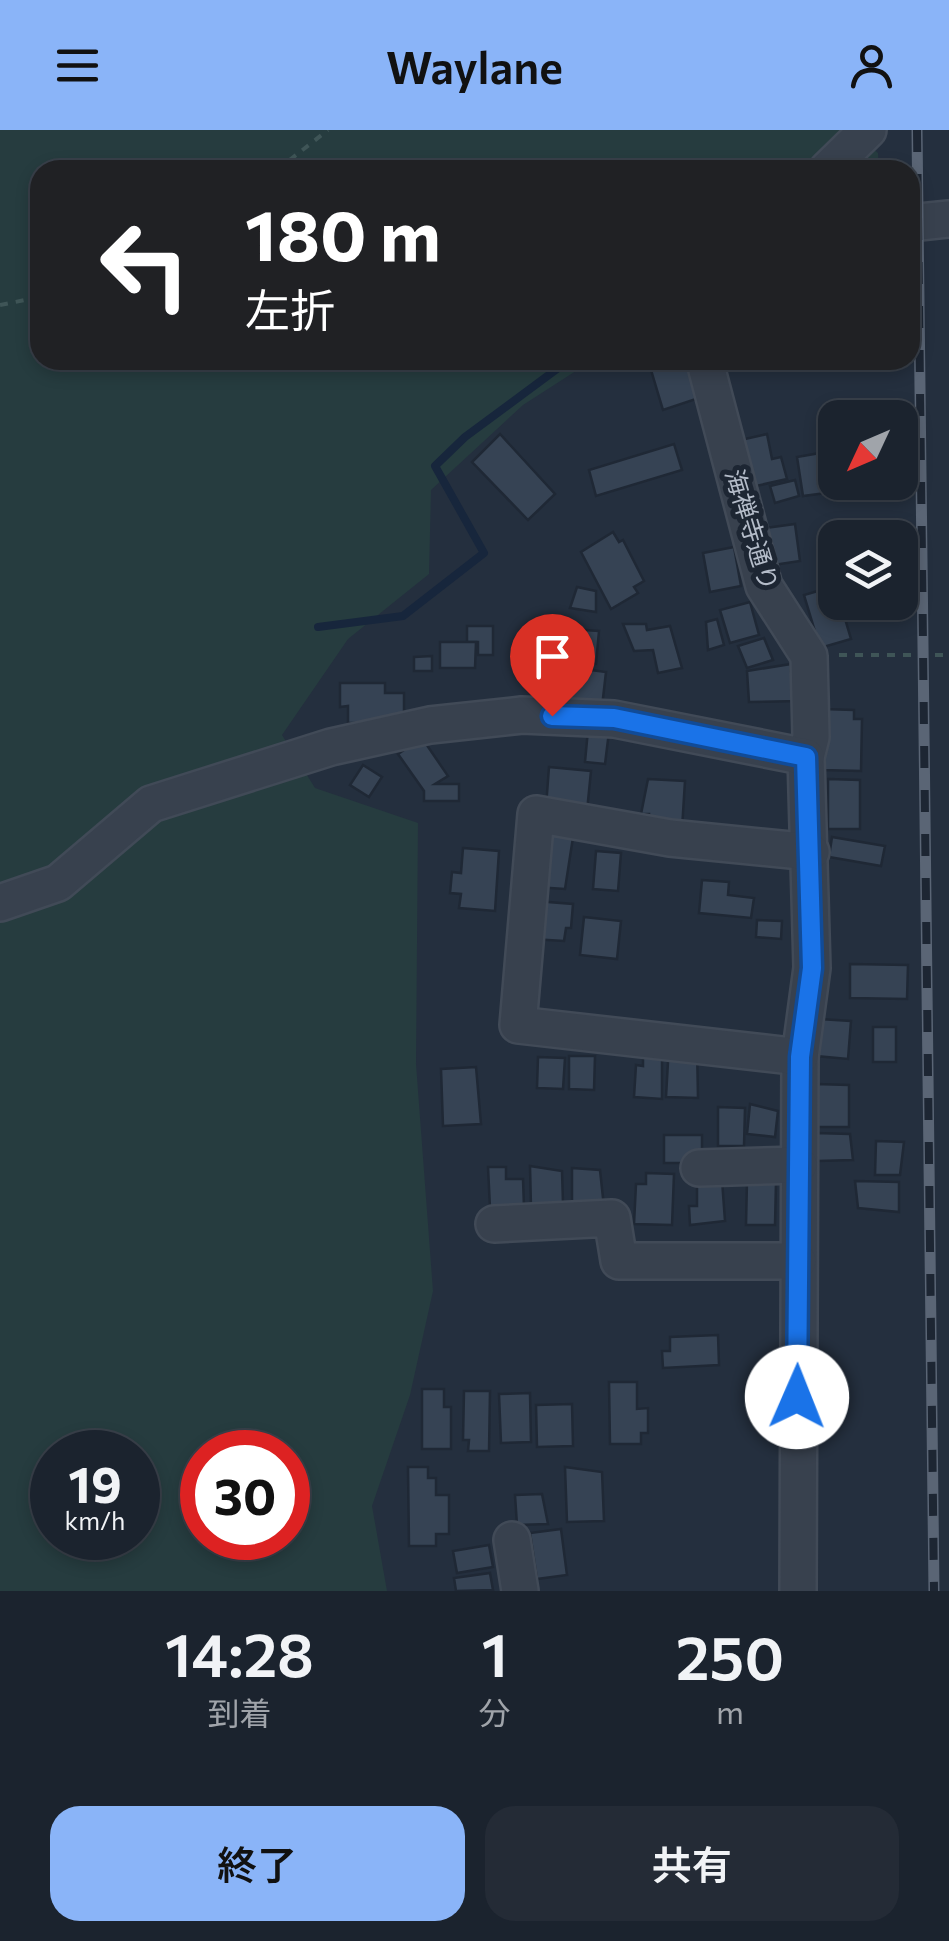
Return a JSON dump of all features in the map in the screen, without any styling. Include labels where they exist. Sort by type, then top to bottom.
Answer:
[{"type":"street","points":[[837,160],[868,130]]},
{"type":"street","points":[[920,221],[949,220]]},
{"type":"street","name":"海禅寺通り","points":[[707,370],[764,586],[810,656]]},
{"type":"street","points":[[798,1591],[800,1057],[812,968],[806,757],[811,737],[810,656]]},
{"type":"street","points":[[0,903],[58,883],[151,804],[330,746],[430,726],[522,715],[614,718],[806,757]]},
{"type":"street","points":[[800,1057],[518,1025],[536,814],[670,838],[811,852]]},
{"type":"street","points":[[699,1168],[799,1165]]},
{"type":"street","points":[[494,1224],[612,1218],[619,1261],[798,1261]]},
{"type":"street","points":[[512,1540],[520,1591]]},
{"type":"path","points":[[289,160],[328,130]]},
{"type":"path","points":[[0,305],[30,299]]},
{"type":"path","points":[[810,656],[949,655]]},
{"type":"green space","points":[[0,130],[850,130],[878,153],[878,160],[30,160],[30,370],[577,370],[523,405],[431,490],[429,574],[348,639],[282,735],[315,788],[418,823],[416,1064],[433,1291],[410,1395],[372,1506],[387,1591],[0,1591]]},
{"type":"building","points":[[651,370],[693,370],[702,397],[663,410]]},
{"type":"building","points":[[500,434],[555,494],[528,520],[472,462]]},
{"type":"building","points":[[767,434],[772,459],[781,457],[787,479],[747,488],[736,441]]},
{"type":"building","points":[[674,444],[682,470],[596,496],[589,470]]},
{"type":"building","points":[[818,453],[818,494],[803,496],[797,457]]},
{"type":"building","points":[[795,480],[799,496],[775,503],[770,486]]},
{"type":"building","points":[[795,524],[800,561],[760,567],[759,529]]},
{"type":"building","points":[[613,532],[619,542],[623,540],[644,581],[634,587],[638,593],[611,609],[581,552]]},
{"type":"building","points":[[734,547],[741,586],[710,592],[703,553]]},
{"type":"building","points":[[577,587],[596,591],[596,612],[570,608]]},
{"type":"building","points":[[818,591],[818,620],[845,620],[851,639],[820,648],[804,595]]},
{"type":"building","points":[[750,602],[759,635],[730,643],[720,610]]},
{"type":"building","points":[[717,619],[724,645],[708,650],[706,622]]},
{"type":"building","points":[[623,624],[646,624],[647,630],[670,626],[682,668],[658,673],[653,650],[634,651]]},
{"type":"building","points":[[467,626],[493,626],[493,655],[478,655],[478,642],[467,642]]},
{"type":"building","points":[[569,629],[599,631],[596,664],[566,661]]},
{"type":"building","points":[[764,638],[773,660],[747,668],[738,646]]},
{"type":"building","points":[[440,642],[476,642],[475,668],[440,668]]},
{"type":"building","points":[[432,656],[432,671],[414,671],[414,657]]},
{"type":"building","points":[[791,664],[791,671],[800,671],[801,701],[749,702],[747,671]]},
{"type":"building","points":[[568,667],[606,672],[602,707],[564,703]]},
{"type":"building","points":[[340,683],[385,683],[385,693],[404,693],[404,723],[348,723],[348,706],[340,707]]},
{"type":"building","points":[[822,709],[854,710],[854,719],[862,719],[861,771],[821,770]]},
{"type":"building","points":[[588,730],[609,732],[605,764],[585,762]]},
{"type":"building","points":[[422,738],[448,776],[435,784],[459,784],[459,801],[424,801],[424,791],[398,754]]},
{"type":"building","points":[[363,765],[382,777],[369,797],[350,785]]},
{"type":"building","points":[[549,767],[591,771],[587,811],[546,807]]},
{"type":"building","points":[[648,779],[685,781],[682,829],[648,827],[649,814],[641,814]]},
{"type":"building","points":[[828,779],[860,780],[860,829],[828,829]]},
{"type":"building","points":[[540,828],[574,831],[565,889],[535,887]]},
{"type":"building","points":[[832,837],[885,846],[881,866],[829,857]]},
{"type":"building","points":[[463,848],[499,851],[495,911],[459,908],[461,894],[450,893],[452,872],[461,873]]},
{"type":"building","points":[[596,851],[621,853],[618,891],[593,889]]},
{"type":"building","points":[[702,880],[729,882],[728,895],[754,898],[751,918],[699,913]]},
{"type":"building","points":[[535,901],[573,904],[571,928],[566,928],[564,941],[532,939]]},
{"type":"building","points":[[584,917],[621,921],[617,959],[580,955]]},
{"type":"building","points":[[757,920],[782,921],[781,939],[756,937]]},
{"type":"building","points":[[850,964],[908,965],[907,999],[850,998]]},
{"type":"building","points":[[819,1019],[851,1021],[848,1059],[816,1056]]},
{"type":"building","points":[[873,1027],[896,1027],[896,1062],[873,1062]]},
{"type":"building","points":[[669,1044],[697,1046],[698,1098],[666,1097]]},
{"type":"building","points":[[643,1054],[662,1056],[662,1099],[634,1097],[636,1065],[643,1066]]},
{"type":"building","points":[[569,1056],[595,1056],[594,1090],[569,1089]]},
{"type":"building","points":[[538,1057],[565,1058],[563,1089],[537,1088]]},
{"type":"building","points":[[476,1067],[481,1124],[443,1126],[441,1069]]},
{"type":"building","points":[[815,1084],[849,1085],[849,1127],[814,1127]]},
{"type":"building","points":[[750,1104],[778,1111],[775,1137],[747,1134]]},
{"type":"building","points":[[718,1107],[745,1108],[744,1146],[718,1146]]},
{"type":"building","points":[[815,1133],[850,1134],[853,1160],[818,1161]]},
{"type":"building","points":[[664,1135],[702,1135],[702,1163],[664,1163]]},
{"type":"building","points":[[876,1141],[904,1142],[900,1175],[875,1175]]},
{"type":"building","points":[[530,1166],[562,1171],[563,1203],[555,1203],[555,1208],[531,1208]]},
{"type":"building","points":[[488,1167],[506,1167],[506,1179],[523,1179],[524,1207],[490,1208]]},
{"type":"building","points":[[572,1168],[600,1170],[604,1207],[572,1207]]},
{"type":"building","points":[[646,1173],[674,1174],[672,1225],[634,1224],[636,1184],[646,1184]]},
{"type":"building","points":[[697,1180],[722,1180],[725,1221],[690,1225],[689,1206],[697,1206]]},
{"type":"building","points":[[747,1181],[776,1182],[775,1225],[746,1225]]},
{"type":"building","points":[[855,1181],[899,1182],[899,1212],[858,1208]]},
{"type":"building","points":[[718,1335],[719,1365],[663,1368],[662,1351],[670,1351],[670,1337]]},
{"type":"building","points":[[609,1382],[637,1382],[637,1409],[648,1408],[648,1433],[641,1433],[641,1444],[610,1444]]},
{"type":"building","points":[[422,1389],[444,1389],[444,1407],[451,1407],[451,1449],[422,1449]]},
{"type":"building","points":[[464,1391],[490,1391],[489,1451],[468,1451],[469,1440],[463,1440]]},
{"type":"building","points":[[530,1393],[531,1442],[501,1443],[499,1394]]},
{"type":"building","points":[[572,1404],[573,1446],[537,1447],[536,1405]]},
{"type":"building","points":[[408,1467],[428,1467],[428,1478],[436,1478],[436,1495],[449,1495],[449,1534],[436,1534],[436,1546],[409,1546]]},
{"type":"building","points":[[565,1467],[602,1472],[604,1521],[567,1522]]},
{"type":"building","points":[[542,1494],[548,1524],[517,1525],[515,1495]]},
{"type":"building","points":[[561,1529],[567,1575],[537,1579],[530,1533]]},
{"type":"building","points":[[489,1545],[493,1567],[457,1573],[453,1551]]},
{"type":"building","points":[[490,1573],[493,1590],[456,1591],[454,1578]]},
{"type":"waterway","points":[[318,627],[403,616],[484,553],[435,466],[465,437],[555,370]]},
{"type":"railway","points":[[917,130],[917,160]]},
{"type":"railway","points":[[920,370],[934,1591]]},
{"type":"route","points":[[552,716],[614,718],[806,757],[812,968],[800,1057],[797,1397]]}]
